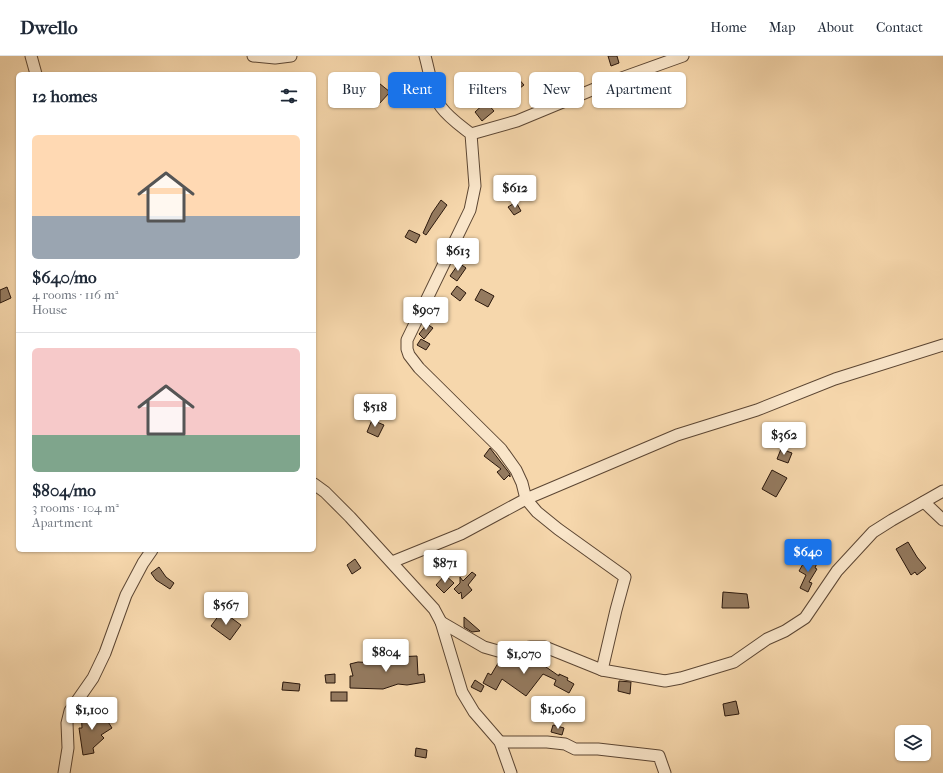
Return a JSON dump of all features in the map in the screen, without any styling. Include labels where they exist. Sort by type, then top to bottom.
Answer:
[{"type":"street","points":[[31,56],[35,72]]},
{"type":"street","points":[[253,56],[275,58],[291,56]]},
{"type":"street","points":[[425,56],[436,97],[440,106],[447,114],[471,134],[475,186],[470,210],[407,340],[407,348],[419,368],[501,448],[516,470],[522,484],[526,500],[537,512],[625,577],[602,670]]},
{"type":"street","points":[[471,134],[518,121],[616,80],[683,56]]},
{"type":"street","points":[[392,562],[461,534],[526,500],[677,435],[757,410],[834,379],[943,345]]},
{"type":"street","points":[[316,485],[325,492],[392,562],[434,609],[442,622],[462,692],[474,712],[500,742],[511,773]]},
{"type":"street","points":[[442,622],[484,647],[498,651],[545,646],[561,652],[578,662],[602,670],[665,681],[681,678],[734,662],[767,639],[785,632],[805,618],[837,571],[873,532],[943,491]]},
{"type":"street","points":[[924,502],[943,520]]},
{"type":"street","points":[[64,773],[68,748],[67,723],[70,711],[96,672],[105,653],[126,595],[151,552]]},
{"type":"street","points":[[500,742],[547,742],[565,744],[575,749],[598,749],[659,756],[666,773]]},
{"type":"building","points":[[608,56],[617,56],[619,63],[611,66]]},
{"type":"building","points":[[380,84],[388,90],[388,94],[380,103]]},
{"type":"building","points":[[479,108],[491,108],[494,111],[482,121],[475,112]]},
{"type":"building","points":[[441,200],[447,205],[426,235],[423,233],[432,213]]},
{"type":"building","points":[[516,202],[521,211],[514,215],[508,207]]},
{"type":"building","points":[[409,230],[420,235],[416,243],[405,237]]},
{"type":"building","points":[[459,263],[466,268],[457,281],[450,276]]},
{"type":"building","points":[[457,286],[466,293],[460,301],[451,294]]},
{"type":"building","points":[[7,287],[11,298],[0,303],[0,290]]},
{"type":"building","points":[[481,289],[494,296],[488,307],[475,300]]},
{"type":"building","points":[[427,324],[433,328],[424,339],[419,334]]},
{"type":"building","points":[[421,339],[430,344],[426,350],[417,345]]},
{"type":"building","points":[[372,420],[384,425],[378,437],[367,432]]},
{"type":"building","points":[[490,448],[510,474],[510,477],[509,475],[504,480],[497,472],[501,469],[484,456]]},
{"type":"building","points":[[781,449],[792,453],[788,463],[777,459]]},
{"type":"building","points":[[772,470],[787,478],[776,497],[762,489]]},
{"type":"building","points":[[908,542],[926,568],[917,575],[915,572],[911,575],[896,549]]},
{"type":"building","points":[[807,557],[817,563],[815,568],[817,569],[809,582],[812,583],[808,592],[800,588],[806,575],[799,571]]},
{"type":"building","points":[[355,559],[361,568],[352,574],[347,565]]},
{"type":"building","points":[[159,567],[166,577],[174,583],[170,589],[156,580],[151,573]]},
{"type":"building","points":[[472,572],[476,575],[468,585],[472,590],[462,599],[461,592],[459,594],[454,589],[460,583],[460,577],[463,581]]},
{"type":"building","points":[[445,575],[454,583],[444,593],[436,585]]},
{"type":"building","points":[[723,592],[747,594],[749,608],[722,608]]},
{"type":"building","points":[[222,611],[241,625],[230,640],[211,626]]},
{"type":"building","points":[[464,617],[480,631],[472,632],[464,627]]},
{"type":"building","points":[[523,655],[532,661],[533,658],[559,676],[559,674],[568,678],[567,680],[574,684],[569,693],[554,685],[556,680],[543,674],[526,696],[502,679],[496,690],[483,683],[488,673],[491,675],[501,658],[511,664],[516,656]]},
{"type":"building","points":[[390,656],[417,656],[418,675],[424,674],[425,682],[407,685],[398,684],[383,689],[350,688],[350,676],[353,676],[350,664],[358,662],[378,663],[378,660],[389,661]]},
{"type":"building","points":[[335,674],[335,683],[326,683],[325,675]]},
{"type":"building","points":[[475,680],[484,686],[481,692],[471,687]]},
{"type":"building","points":[[619,681],[631,682],[630,694],[618,691]]},
{"type":"building","points":[[283,682],[300,684],[299,691],[282,690]]},
{"type":"building","points":[[331,692],[347,692],[347,701],[331,701]]},
{"type":"building","points":[[736,701],[739,714],[725,716],[723,704]]},
{"type":"building","points":[[81,709],[93,709],[93,724],[105,717],[112,728],[101,735],[104,738],[93,748],[94,753],[83,755],[79,728],[82,728]]},
{"type":"building","points":[[553,725],[564,728],[562,735],[551,732]]},
{"type":"building","points":[[416,748],[427,750],[426,758],[415,756]]}]
